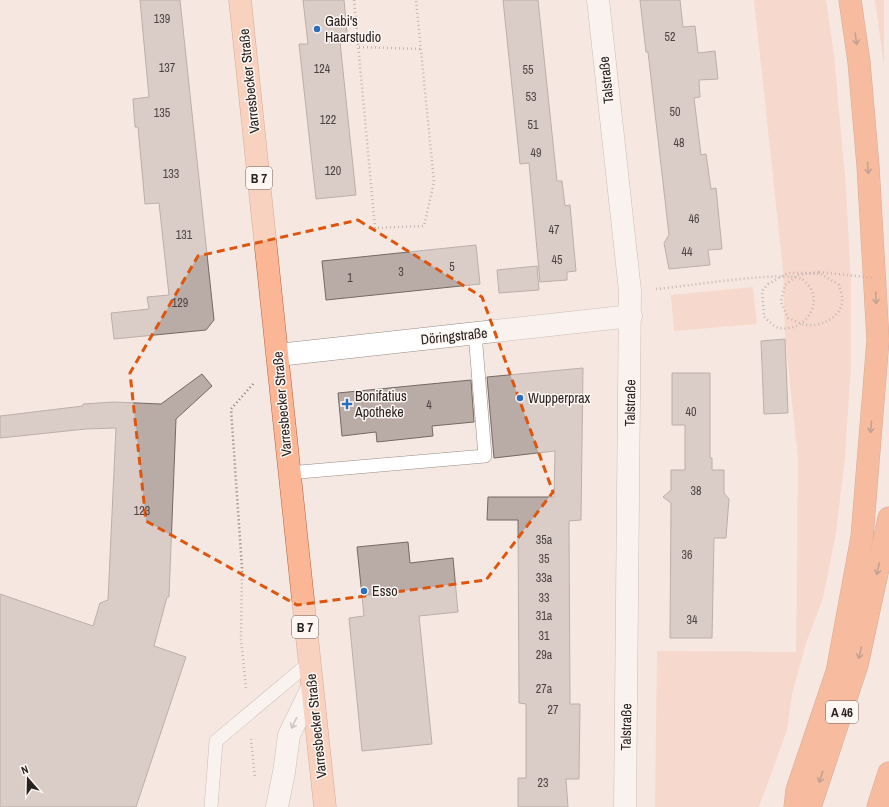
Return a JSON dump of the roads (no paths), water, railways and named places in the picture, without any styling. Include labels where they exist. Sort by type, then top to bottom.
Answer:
[{"type":"highway","points":[[795,807],[797,790],[837,672],[861,544],[878,340],[868,166],[859,62],[850,0]]},
{"type":"highway","name":"A 46","points":[[810,807],[857,665],[889,518]]},
{"type":"highway","points":[[878,807],[889,773]]},
{"type":"main road","name":"Varresbecker Straße","points":[[240,0],[278,355],[288,473],[325,807]]},
{"type":"street","name":"Talstraße","points":[[598,0],[630,290],[631,316],[625,807]]},
{"type":"street","name":"Döringstraße","points":[[278,355],[631,316]]},
{"type":"street","points":[[277,807],[289,735],[312,688]]},
{"type":"lane","points":[[288,473],[485,456],[475,333]]},
{"type":"lane","points":[[212,807],[216,741],[309,663]]},
{"type":"place","name":"Gabi's Haarstudio","points":[[317,29]]},
{"type":"place","name":"Wupperprax","points":[[520,398]]},
{"type":"place","name":"Bonifatius Apotheke","points":[[347,404]]},
{"type":"place","name":"Esso","points":[[364,591]]}]
